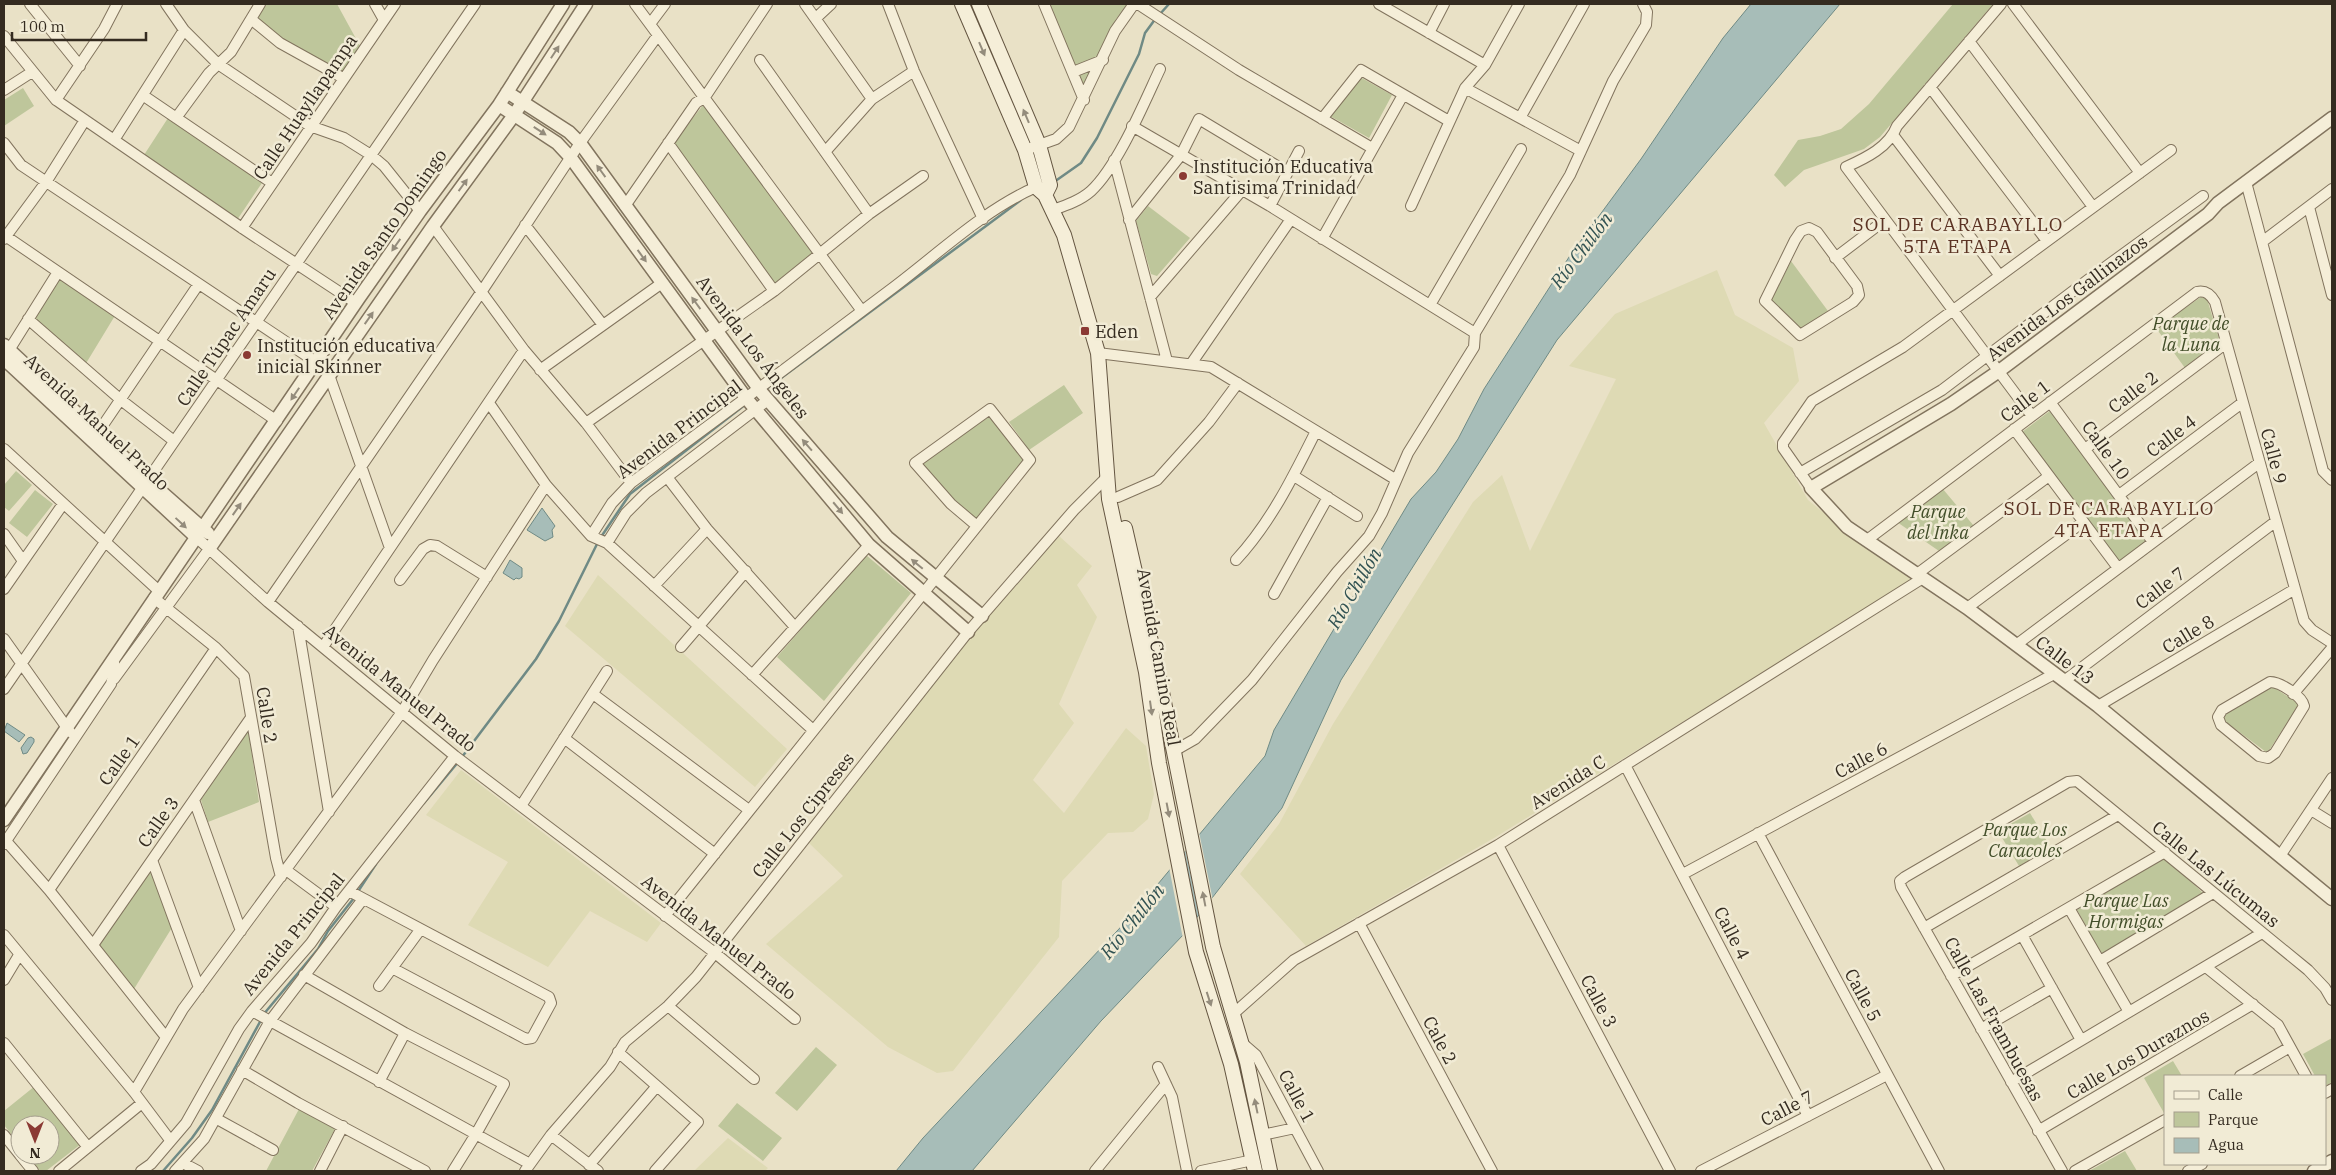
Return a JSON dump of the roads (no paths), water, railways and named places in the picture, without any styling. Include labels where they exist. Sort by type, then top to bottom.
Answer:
[{"type":"main road","points":[[962,4],[1050,185],[1040,191]]},
{"type":"main road","points":[[978,4],[1032,147]]},
{"type":"main road","name":"Avenida Camino Real","points":[[1040,191],[1053,210],[1064,235],[1111,400],[1118,497],[1175,755],[1213,947],[1240,1042],[1270,1171]]},
{"type":"main road","name":"Avenida Camino Real","points":[[1100,359],[1106,478],[1146,672],[1159,763],[1196,952],[1231,1064],[1254,1166]]},
{"type":"street","points":[[30,4],[80,66]]},
{"type":"street","points":[[176,118],[209,73],[231,52],[260,4]]},
{"type":"street","points":[[375,4],[384,20]]},
{"type":"street","name":"Calle Huayllapampa","points":[[242,228],[395,4]]},
{"type":"street","name":"Calle Túpac Amaru","points":[[4,690],[475,4]]},
{"type":"street","name":"Avenida Santo Domingo","points":[[4,820],[356,303],[420,211],[499,105],[563,4]]},
{"type":"street","name":"Avenida Santo Domingo","points":[[212,544],[433,226],[514,115],[586,4]]},
{"type":"street","points":[[635,4],[706,97],[862,311]]},
{"type":"street","points":[[650,24],[665,4]]},
{"type":"street","points":[[626,206],[696,103],[706,97],[768,4]]},
{"type":"street","points":[[805,4],[872,99]]},
{"type":"street","points":[[816,18],[831,4]]},
{"type":"street","points":[[888,4],[914,71],[983,219]]},
{"type":"street","points":[[1044,4],[1074,72],[1084,100]]},
{"type":"street","points":[[1032,147],[1063,134],[1069,127],[1084,100],[1116,29],[1134,4]]},
{"type":"street","points":[[1138,4],[1239,70],[1372,148]]},
{"type":"street","points":[[1379,4],[1484,65]]},
{"type":"street","points":[[1429,33],[1444,4]]},
{"type":"street","points":[[1411,206],[1465,88],[1484,65],[1519,4]]},
{"type":"street","points":[[1520,118],[1584,4]]},
{"type":"street","points":[[1175,755],[1201,734],[1273,655],[1337,572],[1369,536],[1382,513],[1395,479],[1408,453],[1474,347],[1475,333],[1566,182],[1613,80],[1646,24],[1648,12],[1643,4]]},
{"type":"street","points":[[2001,4],[1896,126],[1893,136],[1865,158],[1846,167],[2032,416]]},
{"type":"street","points":[[2012,4],[2140,172]]},
{"type":"street","points":[[56,100],[80,66],[115,5]]},
{"type":"street","points":[[170,6],[184,30],[218,64],[310,126],[344,138],[371,155],[384,166],[420,211]]},
{"type":"street","points":[[251,19],[280,42],[343,78]]},
{"type":"street","points":[[114,140],[144,96],[184,30]]},
{"type":"street","points":[[268,602],[482,291],[580,143],[658,35]]},
{"type":"street","points":[[4,36],[56,100],[242,228],[356,303]]},
{"type":"street","points":[[1968,41],[2094,207]]},
{"type":"street","points":[[760,60],[869,214]]},
{"type":"street","points":[[1074,72],[1103,60]]},
{"type":"street","points":[[1053,210],[1079,200],[1092,190],[1114,160],[1160,69]]},
{"type":"street","points":[[1322,119],[1361,70],[1449,120]]},
{"type":"street","points":[[825,152],[872,99],[914,71]]},
{"type":"street","points":[[4,90],[32,72]]},
{"type":"street","points":[[1930,86],[2047,241]]},
{"type":"street","points":[[1465,88],[1581,151]]},
{"type":"street","name":"Avenida Los Ángeles","points":[[507,92],[570,132],[580,143],[758,389],[887,538],[982,616]]},
{"type":"street","points":[[1322,239],[1403,94]]},
{"type":"street","points":[[144,96],[272,183]]},
{"type":"street","name":"Avenida Los Ángeles","points":[[499,105],[557,143],[571,158],[746,398],[869,545],[968,632]]},
{"type":"street","name":"Avenida Los Gallinazos","points":[[1811,488],[1951,404],[1999,371],[2332,118]]},
{"type":"street","points":[[85,120],[46,182],[4,237],[161,340],[277,421]]},
{"type":"street","points":[[1129,220],[1180,155],[1200,120],[1287,172]]},
{"type":"street","points":[[1132,126],[1180,155],[1243,189],[1475,333]]},
{"type":"street","points":[[1893,136],[2000,276]]},
{"type":"street","points":[[4,143],[21,165],[316,362]]},
{"type":"street","points":[[668,143],[774,291]]},
{"type":"street","points":[[1430,305],[1521,149]]},
{"type":"street","points":[[1953,310],[2170,150]]},
{"type":"street","points":[[1270,206],[1299,151]]},
{"type":"street","points":[[1114,160],[1167,361]]},
{"type":"street","points":[[586,423],[774,291],[869,214],[923,176]]},
{"type":"street","points":[[2246,182],[2323,471],[2330,474]]},
{"type":"street","points":[[1150,297],[1243,189]]},
{"type":"street","points":[[2262,242],[2332,189]]},
{"type":"street","name":"Avenida Principal","points":[[591,536],[612,503],[631,483],[983,219],[1022,193],[1040,191]]},
{"type":"street","points":[[1800,473],[1918,406],[1988,357],[2093,276],[2203,196]]},
{"type":"street","points":[[2309,207],[2332,295]]},
{"type":"street","points":[[1191,364],[1290,219]]},
{"type":"street","points":[[1835,258],[1885,220]]},
{"type":"street","points":[[525,225],[603,325]]},
{"type":"street","points":[[433,226],[524,350],[586,423],[631,483]]},
{"type":"street","points":[[1805,229],[1816,232],[1835,258],[1857,286],[1859,295],[1854,302],[1802,334],[1798,334],[1766,303],[1765,299],[1795,240],[1805,229]]},
{"type":"street","points":[[5,353],[58,272]]},
{"type":"street","points":[[540,370],[662,283]]},
{"type":"street","points":[[95,438],[198,285]]},
{"type":"street","name":"Calle 1","points":[[1866,540],[2197,292],[2205,292]]},
{"type":"street","name":"Calle 9","points":[[2205,292],[2212,296],[2215,302],[2225,344],[2304,621],[2312,630],[2332,643]]},
{"type":"street","name":"Calle 13","points":[[1953,310],[1903,347],[1812,401],[1785,438],[1784,448],[1800,473],[1811,488],[1847,527],[1967,608],[2098,706],[2332,899]]},
{"type":"street","points":[[28,319],[120,400],[174,442]]},
{"type":"street","name":"Calle 2","points":[[2085,449],[2225,344]]},
{"type":"street","points":[[323,647],[524,350]]},
{"type":"street","name":"Avenida Manuel Prado","points":[[5,353],[212,544],[268,602],[455,756],[715,953],[795,1019]]},
{"type":"street","points":[[1100,359],[1167,361],[1211,367],[1395,479]]},
{"type":"street","points":[[330,375],[390,548]]},
{"type":"street","points":[[1118,497],[1157,480],[1209,422],[1238,383]]},
{"type":"street","name":"Avenida Principal","points":[[607,544],[626,513],[646,493],[768,400]]},
{"type":"street","name":"Calle 10","points":[[2050,402],[2153,542]]},
{"type":"street","points":[[489,403],[546,485],[591,536],[607,544],[812,730]]},
{"type":"street","name":"Calle 4","points":[[2119,495],[2242,403]]},
{"type":"street","points":[[666,916],[812,730],[978,526],[1030,460],[990,409],[915,463],[951,504],[978,526]]},
{"type":"street","points":[[2014,429],[2118,568]]},
{"type":"street","points":[[1236,560],[1258,536],[1294,476],[1316,431]]},
{"type":"street","name":"Calle 2","points":[[4,449],[105,542],[157,594],[166,608],[216,648],[244,676],[276,858],[284,873]]},
{"type":"street","points":[[2016,645],[2259,463]]},
{"type":"street","points":[[1294,476],[1357,516]]},
{"type":"street","points":[[1920,576],[2049,476]]},
{"type":"street","points":[[667,477],[707,529],[794,626]]},
{"type":"street","name":"Calle Los Cipreses","points":[[528,1168],[551,1135],[610,1067],[625,1042],[668,1006],[696,977],[968,632],[1074,510],[1106,478]]},
{"type":"street","points":[[134,1092],[165,1036],[402,712],[433,660],[546,485]]},
{"type":"street","points":[[1274,594],[1328,497]]},
{"type":"street","points":[[4,589],[63,504]]},
{"type":"street","points":[[1967,608],[2083,522]]},
{"type":"street","name":"Calle 7","points":[[2059,677],[2275,522]]},
{"type":"street","points":[[654,586],[707,529]]},
{"type":"street","points":[[4,534],[22,561]]},
{"type":"street","points":[[111,684],[212,544]]},
{"type":"street","points":[[400,580],[423,549],[430,545],[437,546],[487,577]]},
{"type":"street","points":[[752,675],[794,626],[869,545]]},
{"type":"street","points":[[681,647],[746,571]]},
{"type":"street","name":"Avenida C","points":[[1232,1015],[1294,960],[1498,845],[1625,766],[1920,576]]},
{"type":"street","name":"Calle 8","points":[[2098,706],[2295,589]]},
{"type":"street","points":[[298,626],[329,812]]},
{"type":"street","points":[[4,639],[67,726],[74,740]]},
{"type":"street","name":"Calle 1","points":[[48,890],[216,648]]},
{"type":"street","points":[[2293,694],[2332,648]]},
{"type":"street","name":"Avenida Santo Domingo","points":[[5,842],[111,684],[114,672],[114,658]]},
{"type":"street","points":[[521,806],[607,671]]},
{"type":"street","name":"Calle 6","points":[[1683,874],[1758,833],[2059,677]]},
{"type":"street","points":[[2270,682],[2275,682],[2293,694],[2301,698],[2304,706],[2275,753],[2268,758],[2259,756],[2218,720],[2222,710],[2270,682]]},
{"type":"street","points":[[593,694],[749,810]]},
{"type":"street","name":"Calle 3","points":[[93,945],[250,718]]},
{"type":"street","points":[[564,738],[715,854]]},
{"type":"street","name":"Avenida Principal","points":[[175,1171],[204,1139],[217,1119],[242,1070],[261,1016],[292,966],[349,890],[455,756]]},
{"type":"street","name":"Calle 4","points":[[1625,766],[1808,1116]]},
{"type":"street","points":[[2280,856],[2332,778]]},
{"type":"street","name":"Calle Las Lúcumas","points":[[1900,881],[2072,780],[2077,781],[2308,970],[2325,988],[2332,1000]]},
{"type":"street","points":[[194,800],[241,931]]},
{"type":"street","points":[[2311,810],[2332,823]]},
{"type":"street","points":[[1924,928],[2118,815]]},
{"type":"street","name":"Calle 5","points":[[1758,833],[1939,1171]]},
{"type":"street","points":[[5,842],[48,890],[165,1036]]},
{"type":"street","name":"Calle 3","points":[[1498,845],[1670,1171]]},
{"type":"street","points":[[1951,976],[2165,852]]},
{"type":"street","points":[[152,860],[199,988]]},
{"type":"street","points":[[284,873],[336,907]]},
{"type":"street","name":"Calle Las Frambuesas","points":[[1900,881],[1901,887],[2062,1171]]},
{"type":"street","points":[[349,890],[420,930],[549,997],[551,1003],[532,1038],[526,1039],[392,968]]},
{"type":"street","points":[[2100,961],[2213,893]]},
{"type":"street","name":"Avenida Principal","points":[[141,1171],[151,1164],[186,1123],[239,1029],[261,1016],[304,975],[363,899]]},
{"type":"street","points":[[2069,908],[2129,1012]]},
{"type":"street","name":"Cale 2","points":[[1359,923],[1492,1171]]},
{"type":"street","points":[[380,986],[420,930]]},
{"type":"street","points":[[2011,1082],[2262,933]]},
{"type":"street","points":[[4,935],[134,1092],[170,1140]]},
{"type":"street","points":[[2022,935],[2081,1040]]},
{"type":"street","points":[[4,980],[20,955]]},
{"type":"street","points":[[2206,967],[2278,1025],[2305,1075]]},
{"type":"street","points":[[304,975],[405,1033],[504,1084],[453,1171]]},
{"type":"street","points":[[1981,1029],[2052,988]]},
{"type":"street","name":"Calle Los Duraznos","points":[[2038,1131],[2253,1004]]},
{"type":"street","points":[[668,1006],[754,1079]]},
{"type":"street","points":[[261,1016],[476,1134],[528,1168]]},
{"type":"street","points":[[379,1082],[405,1033]]},
{"type":"street","name":"Calle 1","points":[[1240,1042],[1256,1055],[1318,1171]]},
{"type":"street","points":[[4,1043],[86,1146]]},
{"type":"street","points":[[2242,1075],[2290,1047]]},
{"type":"street","points":[[618,1052],[698,1122],[655,1171]]},
{"type":"street","points":[[1158,1067],[1172,1098],[1186,1171]]},
{"type":"street","points":[[242,1070],[298,1103],[425,1171]]},
{"type":"street","name":"Calle 7","points":[[1701,1171],[1887,1075]]},
{"type":"street","points":[[1095,1171],[1166,1084]]},
{"type":"street","points":[[551,1135],[594,1168],[657,1086]]},
{"type":"street","points":[[59,1171],[86,1146],[142,1103]]},
{"type":"street","points":[[217,1119],[273,1150]]},
{"type":"street","points":[[2075,1171],[2164,1121]]},
{"type":"street","points":[[320,1171],[343,1126]]},
{"type":"street","points":[[1262,1135],[1295,1128]]},
{"type":"street","points":[[183,1163],[198,1171]]},
{"type":"street","points":[[2188,1171],[2200,1165]]},
{"type":"street","points":[[1201,1171],[1254,1166]]},
{"type":"water","name":"Río Chillón","points":[[1751,4],[1840,4],[1557,340],[1341,680],[1282,808],[1184,934],[1101,1021],[972,1171],[896,1171],[923,1138],[1132,915],[1265,756],[1274,730],[1411,499],[1436,472],[1458,439],[1484,389],[1571,254],[1641,159],[1723,38]]},
{"type":"water","points":[[542,508],[555,526],[552,530],[553,537],[545,541],[527,530]]},
{"type":"water","points":[[510,560],[522,568],[522,577],[519,579],[516,578],[514,580],[503,573]]},
{"type":"water","points":[[7,723],[25,735],[19,742],[4,731]]},
{"type":"water","points":[[28,738],[34,739],[34,742],[27,753],[23,754],[21,748]]},
{"type":"waterway","points":[[1160,14],[1169,4]]},
{"type":"waterway","points":[[1054,182],[1081,163],[1097,138],[1139,54],[1145,33],[1156,18]]},
{"type":"waterway","points":[[765,390],[1021,200]]},
{"type":"waterway","points":[[601,537],[630,494],[746,404]]},
{"type":"waterway","points":[[462,757],[536,659],[559,621],[598,542]]},
{"type":"waterway","points":[[424,803],[459,761]]},
{"type":"waterway","points":[[357,893],[376,864]]},
{"type":"waterway","points":[[263,1015],[318,949],[328,931],[354,898]]},
{"type":"waterway","points":[[163,1171],[192,1138],[212,1110],[261,1020]]},
{"type":"place","name":"Institución Educativa Santisima Trinidad","points":[[1183,176]]},
{"type":"place","name":"Eden","points":[[1085,331]]},
{"type":"place","name":"Institución educativa inicial Skinner","points":[[247,355]]},
{"type":"district","name":"SOL DE CARABAYLLO 5TA ETAPA","points":[[1958,235]]},
{"type":"district","name":"SOL DE CARABAYLLO 4TA ETAPA","points":[[2109,519]]},
{"type":"park label","name":"Parque de la Luna","points":[[2191,333]]},
{"type":"park label","name":"Parque del Inka","points":[[1938,521]]},
{"type":"park label","name":"Parque Los Caracoles","points":[[2025,840]]},
{"type":"park label","name":"Parque Las Hormigas","points":[[2126,910]]}]
